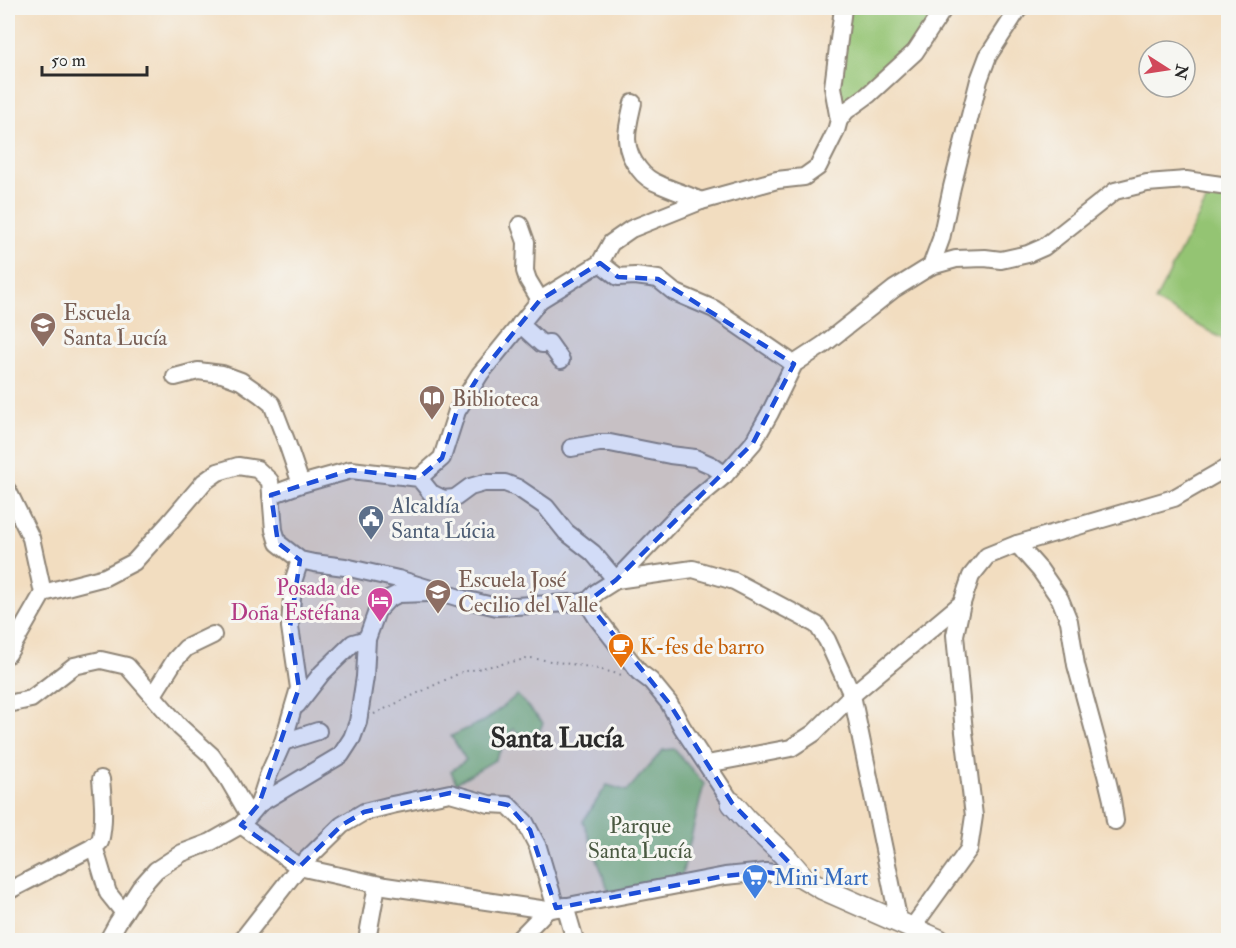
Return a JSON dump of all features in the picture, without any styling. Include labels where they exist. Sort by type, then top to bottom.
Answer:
[{"type":"main road","points":[[732,803],[804,878],[823,889],[939,940]]},
{"type":"street","points":[[839,120],[833,87],[843,8]]},
{"type":"street","points":[[419,478],[442,458],[457,411],[480,374],[540,300],[600,263],[611,243],[631,229],[701,201],[777,180],[804,177],[818,167],[839,120],[846,111],[915,52],[944,8]]},
{"type":"street","points":[[931,266],[941,239],[979,80],[988,56],[1019,8]]},
{"type":"street","points":[[633,103],[626,142],[631,159],[643,174],[659,185],[683,192],[701,201]]},
{"type":"street","points":[[43,593],[105,577],[134,562],[204,482],[218,472],[238,466],[258,469],[270,482],[274,530],[278,543],[300,560],[398,579],[497,607],[587,602],[597,592],[616,580],[681,512],[725,475],[753,443],[794,364],[823,345],[894,289],[931,266],[956,259],[1001,260],[1028,254],[1044,247],[1115,191],[1147,183],[1186,180],[1228,186]]},
{"type":"street","points":[[520,225],[526,242],[525,271],[540,300]]},
{"type":"street","points":[[600,263],[618,277],[635,276],[658,279],[674,292],[714,309],[794,364]]},
{"type":"street","points":[[520,324],[542,344],[549,344],[561,360]]},
{"type":"street","points":[[175,377],[198,371],[222,374],[241,381],[272,404],[301,484]]},
{"type":"street","points":[[571,448],[610,443],[695,458],[725,475]]},
{"type":"street","points":[[905,925],[969,849],[974,816],[955,634],[970,576],[987,556],[1017,544],[1174,498],[1228,467]]},
{"type":"street","points":[[271,495],[351,470],[419,478],[431,493],[443,499],[455,498],[470,487],[484,483],[505,483],[518,488],[546,507],[566,532],[593,553],[616,580]]},
{"type":"street","points":[[8,491],[31,538],[43,593],[8,654]]},
{"type":"street","points":[[1017,544],[1040,570],[1060,599],[1069,621],[1076,664],[1106,775],[1115,821]]},
{"type":"street","points":[[249,815],[283,742],[299,688],[290,627],[293,582],[300,560]]},
{"type":"street","points":[[616,580],[693,569],[734,581],[817,625],[827,640],[852,695],[905,925]]},
{"type":"street","points":[[108,940],[140,888],[156,870],[182,853],[211,842],[340,755],[352,738],[358,722],[365,677],[367,639],[378,611],[388,599],[398,594],[442,592]]},
{"type":"street","points":[[587,602],[639,672],[651,681],[669,703],[732,803]]},
{"type":"street","points":[[707,764],[791,748],[814,733],[852,695],[962,603]]},
{"type":"street","points":[[153,695],[175,660],[186,648],[213,635]]},
{"type":"street","points":[[294,708],[322,673],[353,643],[367,639]]},
{"type":"street","points":[[8,704],[31,699],[75,666],[101,660],[127,666],[180,727],[212,756],[249,815],[299,867],[377,885],[556,908],[725,876],[766,872],[804,878]]},
{"type":"street","points":[[283,742],[318,731]]},
{"type":"street","points":[[8,891],[100,842],[104,804],[101,779]]},
{"type":"street","points":[[242,940],[299,867],[342,825],[364,812],[450,793],[489,804],[508,805],[525,822],[538,847],[556,908],[575,940]]},
{"type":"street","points":[[94,846],[108,893],[124,913]]},
{"type":"street","points":[[370,939],[377,885]]},
{"type":"street","points":[[518,940],[556,908]]},
{"type":"path","points":[[358,722],[462,672],[531,658],[590,667],[651,681]]},
{"type":"highlighted area","points":[[600,263],[618,277],[658,279],[794,364],[753,443],[616,580],[587,602],[669,703],[732,803],[804,878],[766,872],[725,876],[556,908],[530,830],[508,805],[450,793],[364,812],[342,825],[299,867],[241,825],[259,804],[299,688],[290,627],[300,560],[278,543],[271,495],[351,470],[419,478],[442,458],[457,411],[480,374],[540,300]]},
{"type":"green space","points":[[845,8],[947,8],[846,111],[835,86]]},
{"type":"green space","points":[[1211,192],[1228,204],[1228,342],[1155,301]]},
{"type":"green space","points":[[517,695],[543,723],[534,744],[513,729],[495,760],[456,783],[451,771],[466,760],[451,736],[486,720]]},
{"type":"green space","name":"Parque Santa Lucía","points":[[674,749],[704,784],[681,879],[609,892],[583,821],[607,785],[627,791],[663,750]]},
{"type":"place","name":"Escuela Santa Lucía","points":[[43,348]]},
{"type":"place","name":"Biblioteca","points":[[432,421]]},
{"type":"place","name":"Alcaldía Santa Lúcia","points":[[371,541]]},
{"type":"place","name":"Escuela José Cecilio del Valle","points":[[438,615]]},
{"type":"place","name":"Posada de Doña Estéfana","points":[[380,623]]},
{"type":"place","name":"K-fes de barro","points":[[621,669]]},
{"type":"place","name":"Mini Mart","points":[[755,900]]},
{"type":"district","name":"Santa Lucía","points":[[557,737]]}]
